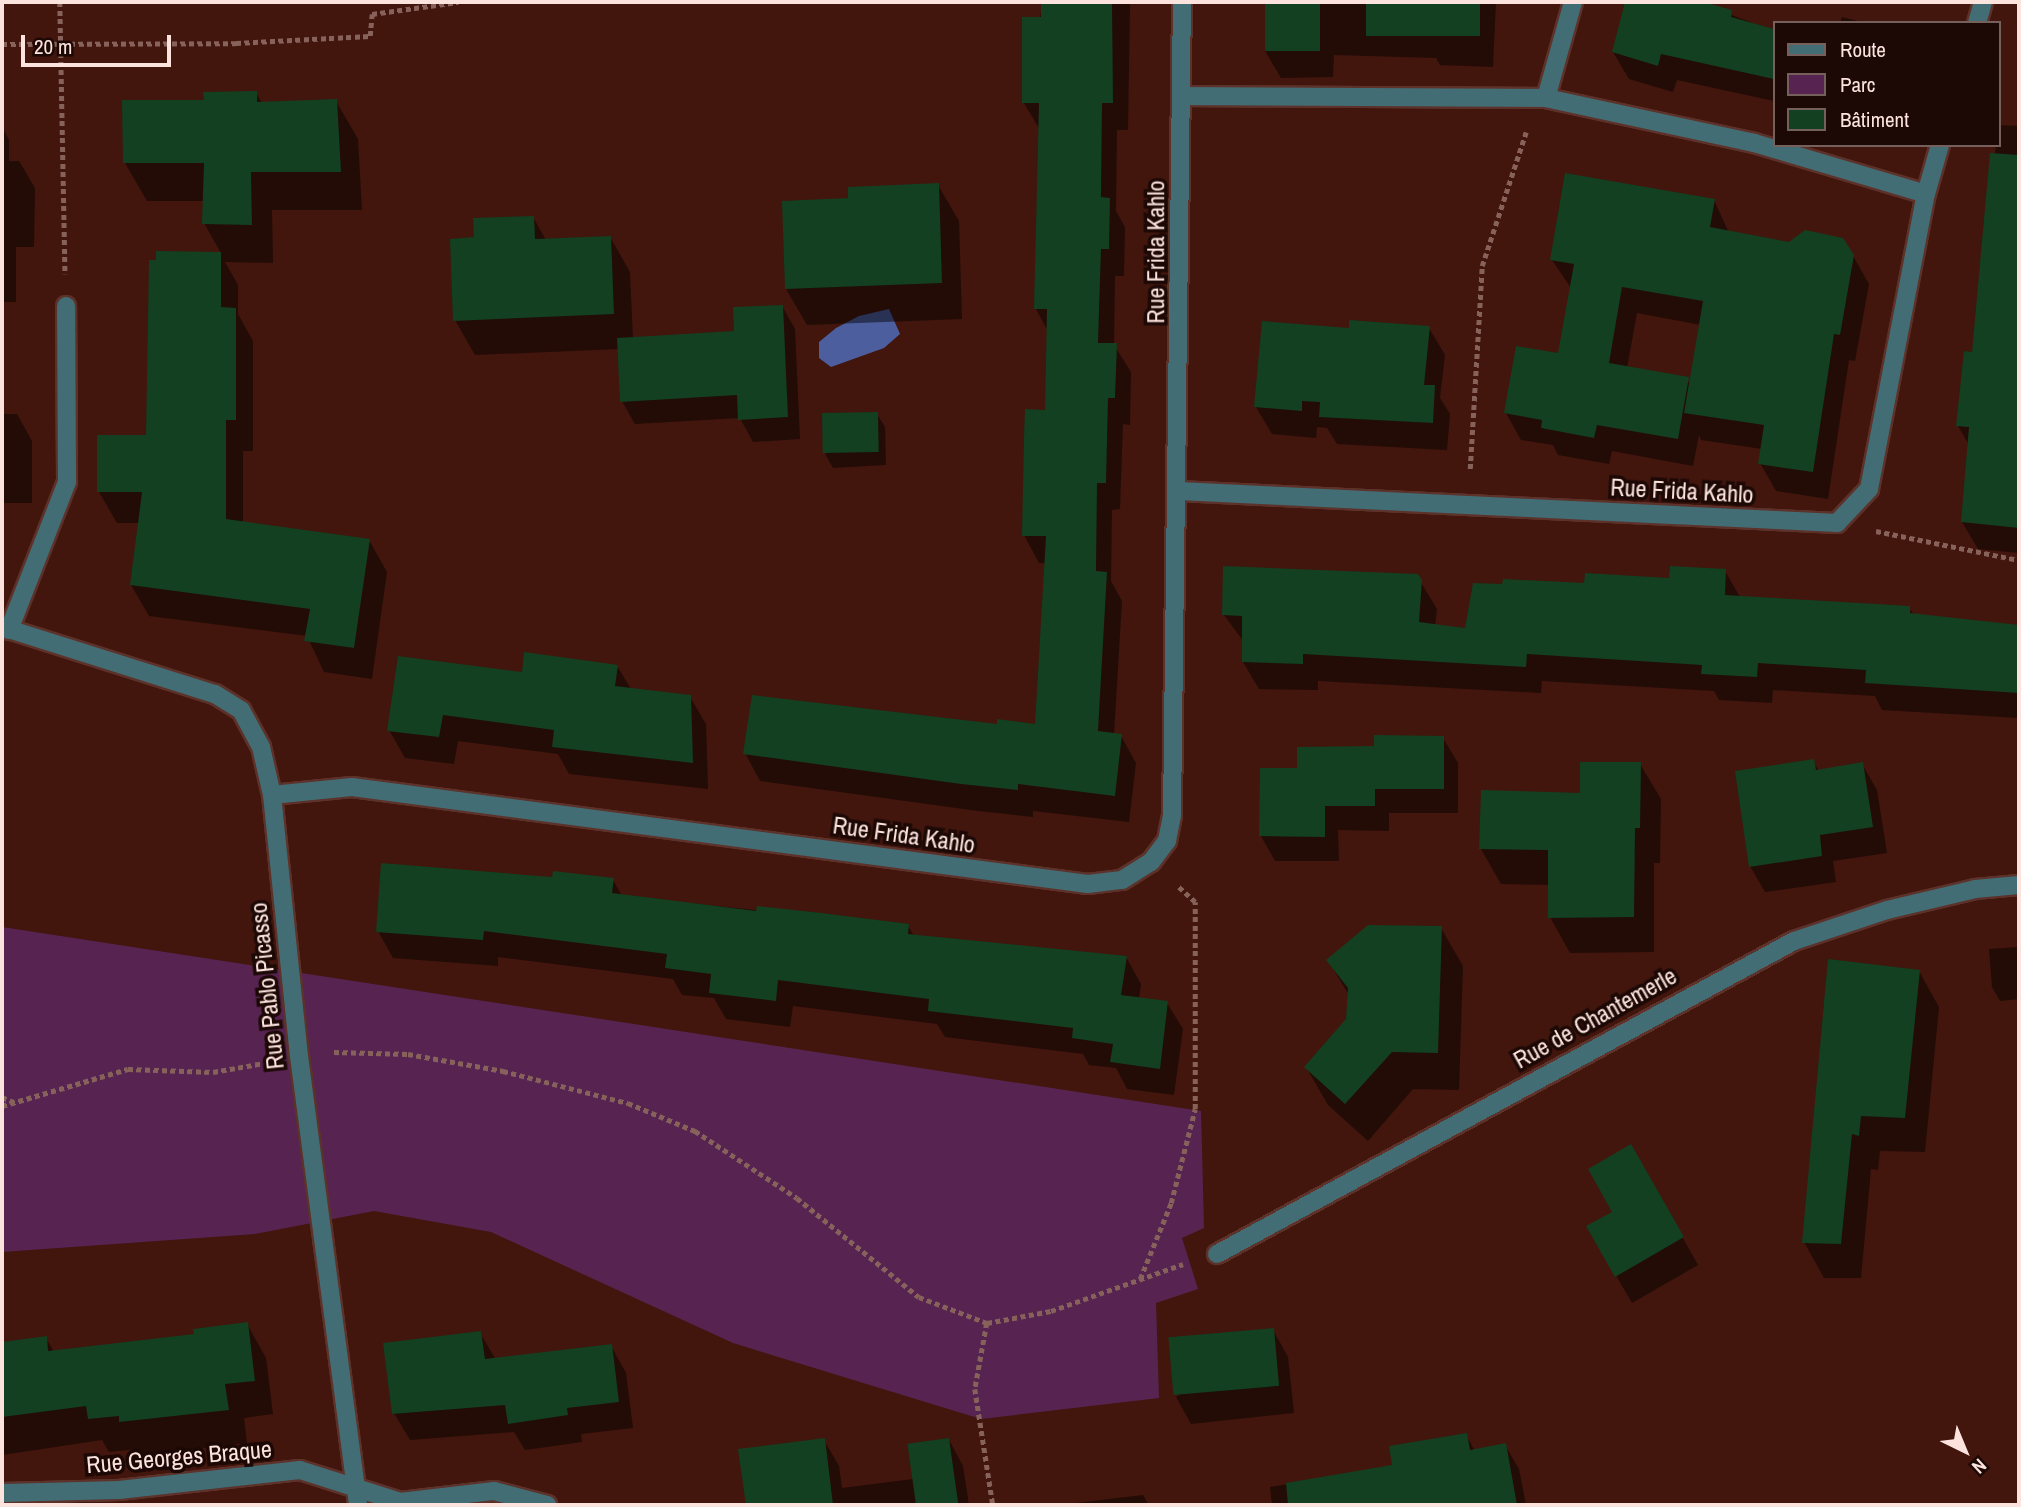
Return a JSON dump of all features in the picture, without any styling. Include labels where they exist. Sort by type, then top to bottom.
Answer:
[{"type":"street","name":"Rue Frida Kahlo","points":[[272,795],[352,788],[1088,884],[1122,880],[1151,862],[1167,841],[1172,815],[1179,491],[1182,2]]},
{"type":"street","points":[[1546,98],[1573,2]]},
{"type":"street","points":[[1978,21],[1983,2]]},
{"type":"street","points":[[1181,96],[1546,98],[1754,143],[1926,194]]},
{"type":"street","points":[[1837,523],[1869,489],[1926,194],[1939,147]]},
{"type":"street","name":"Rue Pablo Picasso","points":[[66,306],[67,482],[5,628],[215,694],[241,710],[261,747],[272,795],[299,1056],[357,1497]]},
{"type":"street","name":"Rue Frida Kahlo","points":[[1179,491],[1837,523]]},
{"type":"street","name":"Rue de Chantemerle","points":[[1217,1254],[1794,941],[1887,910],[1975,889],[2019,886]]},
{"type":"street","name":"Rue Georges Braque","points":[[2,1493],[119,1498],[300,1470],[357,1497],[400,1502],[494,1491],[547,1505]]},
{"type":"path","points":[[60,2],[66,306]]},
{"type":"path","points":[[2,44],[236,43],[370,36],[372,14],[458,2]]},
{"type":"path","points":[[1467,506],[1482,266],[1528,124],[1546,98]]},
{"type":"path","points":[[1837,523],[2019,561]]},
{"type":"path","points":[[1140,1279],[1171,1203],[1195,1109],[1195,902],[1151,862]]},
{"type":"path","points":[[2,1106],[128,1069],[214,1072],[353,1049],[408,1054],[503,1070],[628,1103],[695,1132],[797,1198],[919,1297],[987,1323],[1051,1311],[1217,1254]]},
{"type":"path","points":[[2,1097],[15,1102]]},
{"type":"path","points":[[987,1323],[975,1389],[993,1505]]},
{"type":"green space","points":[[2,927],[1201,1111],[1204,1228],[1182,1238],[1198,1289],[1156,1303],[1159,1398],[981,1419],[733,1343],[491,1232],[374,1211],[255,1234],[2,1252]]},
{"type":"water","points":[[889,309],[900,334],[884,348],[831,367],[819,358],[819,342],[836,328],[859,316]]},
{"type":"building","points":[[1041,2],[1112,2],[1113,103],[1102,103],[1101,197],[1110,198],[1109,249],[1101,249],[1098,343],[1117,343],[1115,398],[1108,398],[1106,483],[1097,483],[1096,571],[1107,572],[1098,731],[1122,734],[1115,796],[1018,784],[1018,790],[961,784],[743,754],[752,695],[997,724],[997,719],[1035,724],[1046,536],[1022,536],[1024,438],[1025,409],[1045,410],[1047,309],[1034,309],[1039,103],[1022,103],[1022,17],[1041,17]]},
{"type":"building","points":[[1265,2],[1320,2],[1320,51],[1265,51]]},
{"type":"building","points":[[1366,2],[1480,2],[1480,36],[1366,36]]},
{"type":"building","points":[[1625,2],[1703,2],[1732,10],[1731,17],[1772,28],[1772,79],[1661,54],[1658,66],[1612,52]]},
{"type":"building","points":[[257,91],[257,102],[337,99],[341,172],[251,172],[252,225],[202,224],[204,163],[123,163],[122,100],[204,100],[203,92]]},
{"type":"building","points":[[1990,153],[2019,155],[2019,528],[1961,522],[1969,427],[1956,426],[1964,351],[1972,352]]},
{"type":"building","points":[[1565,173],[1715,199],[1710,227],[1789,242],[1805,230],[1843,238],[1854,255],[1840,335],[1834,334],[1813,472],[1758,464],[1764,425],[1684,413],[1703,301],[1622,287],[1609,363],[1689,377],[1678,439],[1597,425],[1594,438],[1541,428],[1542,420],[1504,413],[1516,346],[1558,353],[1574,264],[1550,260]]},
{"type":"building","points":[[939,183],[942,283],[785,289],[782,201],[848,198],[848,187]]},
{"type":"building","points":[[534,216],[535,239],[611,236],[614,314],[453,321],[450,239],[474,237],[473,218]]},
{"type":"building","points":[[156,251],[221,252],[221,307],[236,308],[236,420],[226,420],[226,519],[370,539],[354,648],[304,641],[310,609],[130,585],[142,492],[97,492],[97,435],[146,435],[149,260],[156,260]]},
{"type":"building","points":[[783,305],[788,417],[738,420],[737,395],[620,402],[617,338],[734,331],[733,307]]},
{"type":"building","points":[[1349,320],[1430,326],[1424,385],[1435,385],[1433,423],[1319,417],[1320,402],[1302,401],[1302,411],[1254,407],[1262,321],[1349,328]]},
{"type":"building","points":[[878,412],[879,452],[823,453],[822,413]]},
{"type":"building","points":[[1223,566],[1418,574],[1422,580],[1419,622],[1465,628],[1473,583],[1502,584],[1503,579],[1584,583],[1585,573],[1669,578],[1670,566],[1726,569],[1725,595],[1910,606],[1910,613],[2019,625],[2019,693],[1865,683],[1866,670],[1758,663],[1757,677],[1701,674],[1702,665],[1527,654],[1526,667],[1303,654],[1303,664],[1242,662],[1242,616],[1222,615]]},
{"type":"building","points":[[524,652],[618,665],[615,686],[691,695],[693,763],[552,747],[554,730],[443,715],[439,737],[387,731],[398,656],[522,672]]},
{"type":"building","points":[[1374,735],[1444,736],[1444,789],[1375,789],[1375,806],[1325,806],[1325,837],[1259,836],[1260,768],[1297,768],[1297,747],[1374,746]]},
{"type":"building","points":[[1814,759],[1816,770],[1863,762],[1873,827],[1820,835],[1822,856],[1749,867],[1735,771]]},
{"type":"building","points":[[1580,762],[1641,762],[1640,828],[1635,828],[1634,917],[1548,918],[1548,850],[1479,849],[1481,790],[1580,793]]},
{"type":"building","points":[[381,863],[552,877],[553,871],[614,878],[612,893],[756,911],[757,906],[821,913],[909,924],[908,934],[1127,956],[1121,995],[1168,1001],[1160,1069],[1110,1062],[1113,1044],[1072,1038],[1073,1028],[928,1011],[929,999],[778,980],[776,1001],[709,993],[711,974],[665,968],[667,954],[484,931],[483,940],[376,932]]},
{"type":"building","points":[[1368,925],[1442,926],[1438,1053],[1392,1052],[1345,1104],[1304,1067],[1346,1019],[1348,988],[1326,960]]},
{"type":"building","points":[[1828,959],[1920,970],[1905,1118],[1861,1116],[1859,1136],[1852,1134],[1841,1244],[1802,1243]]},
{"type":"building","points":[[1631,1144],[1684,1237],[1615,1277],[1586,1226],[1612,1212],[1588,1169]]},
{"type":"building","points":[[248,1322],[255,1381],[225,1384],[229,1410],[119,1422],[119,1416],[88,1419],[86,1406],[2,1417],[2,1342],[47,1336],[48,1351],[194,1334],[193,1329]]},
{"type":"building","points":[[1274,1328],[1279,1386],[1173,1395],[1168,1337]]},
{"type":"building","points":[[481,1331],[485,1359],[612,1344],[619,1402],[567,1408],[568,1415],[508,1424],[505,1405],[392,1414],[383,1343]]},
{"type":"building","points":[[1467,1433],[1470,1450],[1506,1443],[1517,1505],[1288,1505],[1286,1483],[1392,1465],[1389,1446]]},
{"type":"building","points":[[825,1438],[833,1505],[746,1505],[738,1449]]},
{"type":"building","points":[[949,1438],[958,1505],[916,1505],[907,1444]]}]
